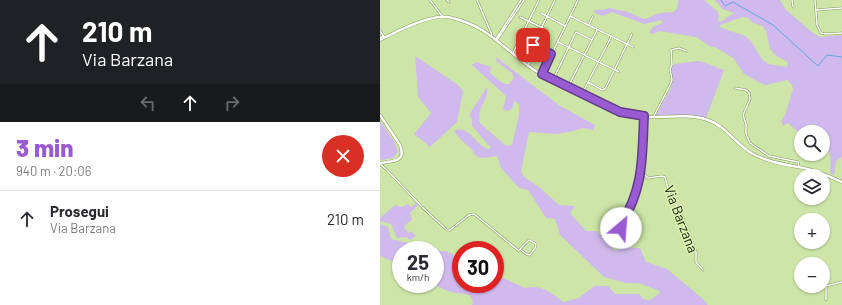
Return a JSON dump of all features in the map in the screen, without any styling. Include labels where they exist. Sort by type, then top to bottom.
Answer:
[{"type":"street","points":[[430,0],[442,16]]},
{"type":"street","points":[[477,0],[492,36]]},
{"type":"street","points":[[497,39],[522,0]]},
{"type":"street","points":[[513,53],[540,0]]},
{"type":"street","points":[[533,45],[555,0]]},
{"type":"street","points":[[542,74],[578,0]]},
{"type":"street","points":[[792,0],[792,7]]},
{"type":"street","points":[[815,0],[818,25],[821,33],[842,33]]},
{"type":"street","points":[[816,10],[842,8]]},
{"type":"street","points":[[541,13],[565,26]]},
{"type":"street","points":[[380,39],[430,19],[442,16],[465,22],[481,28],[497,39],[528,65],[542,74],[622,113],[644,116],[694,117],[708,120],[719,126],[739,145],[753,154],[772,162],[817,172],[842,182]]},
{"type":"street","points":[[570,16],[633,47]]},
{"type":"street","points":[[588,26],[593,16]]},
{"type":"street","points":[[520,17],[547,30]]},
{"type":"street","points":[[568,87],[597,30]]},
{"type":"street","points":[[380,31],[384,37]]},
{"type":"street","points":[[553,80],[570,48],[576,32],[592,40]]},
{"type":"street","points":[[588,82],[604,90],[632,34]]},
{"type":"street","points":[[582,94],[611,37]]},
{"type":"street","points":[[520,39],[551,54]]},
{"type":"street","points":[[558,42],[619,72]]},
{"type":"street","points":[[528,65],[538,47]]},
{"type":"street","points":[[654,116],[672,80],[670,69],[672,65],[671,50],[679,48],[686,51]]},
{"type":"street","points":[[735,88],[746,90],[750,96],[750,100],[743,115],[746,124],[746,134],[750,143],[769,156],[798,162],[799,167]]},
{"type":"street","points":[[380,115],[400,145],[402,152],[396,161],[380,164]]},
{"type":"street","points":[[621,228],[621,224],[633,204],[641,171],[644,116]]},
{"type":"street","points":[[380,164],[386,168],[422,207],[447,230],[450,230],[470,214],[474,214],[518,251],[520,249],[526,254],[530,255],[536,244],[529,240],[520,249]]},
{"type":"street","name":"Via Barzana","points":[[641,171],[648,178],[665,177],[669,193],[681,212],[696,252],[697,263],[703,270]]},
{"type":"street","points":[[826,300],[826,286],[842,282]]},
{"type":"shaded area","points":[[678,0],[704,0],[717,11],[719,15],[718,21],[722,21],[734,13],[722,9],[715,0],[780,0],[786,10],[813,33],[820,37],[842,35],[842,157],[836,161],[834,175],[830,173],[830,125],[794,125],[794,128],[788,123],[783,126],[781,121],[785,115],[793,89],[792,85],[787,80],[766,85],[760,83],[744,74],[733,58],[715,47],[711,47],[696,37],[660,31],[652,34],[649,33],[653,27],[662,23],[662,20],[644,24],[612,12],[602,16],[595,13],[594,10],[604,10],[609,8],[628,12],[644,19],[660,13],[673,12],[677,8]],"holes":[[[743,17],[748,18],[752,22],[762,26],[766,31],[770,49],[776,56],[788,62],[787,67],[768,64],[762,59],[751,41],[745,36],[719,27],[722,24]]]},
{"type":"shaded area","points":[[415,56],[458,85],[463,91],[457,122],[430,147],[414,134],[431,113],[418,97]]},
{"type":"shaded area","points":[[496,57],[560,106],[595,125],[593,130],[583,128],[557,134],[529,132],[521,171],[524,177],[539,187],[559,205],[575,206],[570,213],[586,231],[597,231],[615,251],[622,247],[640,248],[646,262],[667,269],[703,299],[708,305],[472,305],[473,301],[469,295],[456,293],[504,293],[504,279],[525,288],[540,288],[554,295],[563,302],[579,298],[594,286],[608,286],[615,294],[639,294],[643,299],[650,300],[660,293],[658,290],[638,283],[626,283],[604,277],[560,235],[555,219],[546,218],[528,190],[519,188],[501,168],[497,156],[486,158],[477,157],[472,149],[458,136],[454,130],[464,130],[483,146],[488,149],[491,148],[472,126],[472,120],[469,115],[487,87],[486,96],[479,117],[480,123],[506,146],[512,145],[519,114],[519,104],[514,101],[512,109],[507,111],[503,109],[506,98],[505,95],[472,65],[476,62],[491,67],[490,73],[496,79],[509,84],[514,78],[512,73],[497,62]]},
{"type":"shaded area","points":[[697,61],[724,70],[706,118],[693,116],[656,115],[671,88],[671,68],[675,64]]},
{"type":"shaded area","points":[[380,121],[394,141],[398,152],[393,158],[380,160]]},
{"type":"shaded area","points":[[416,203],[418,205],[410,213],[412,220],[405,225],[404,228],[409,233],[411,231],[416,236],[410,240],[407,237],[397,238],[391,224],[380,221],[380,218],[395,205],[401,207],[408,204],[411,207]]},
{"type":"shaded area","points":[[380,224],[388,227],[391,239],[400,241],[392,241],[392,261],[380,256]]},
{"type":"shaded area","points":[[445,251],[452,254],[452,292],[444,289]]},
{"type":"waterway","points":[[721,0],[725,6],[733,2],[773,25],[818,66],[827,55],[842,57]]},
{"type":"route","points":[[533,45],[551,54],[542,74],[627,115],[644,116],[641,171],[633,204],[621,224],[621,228]]}]
